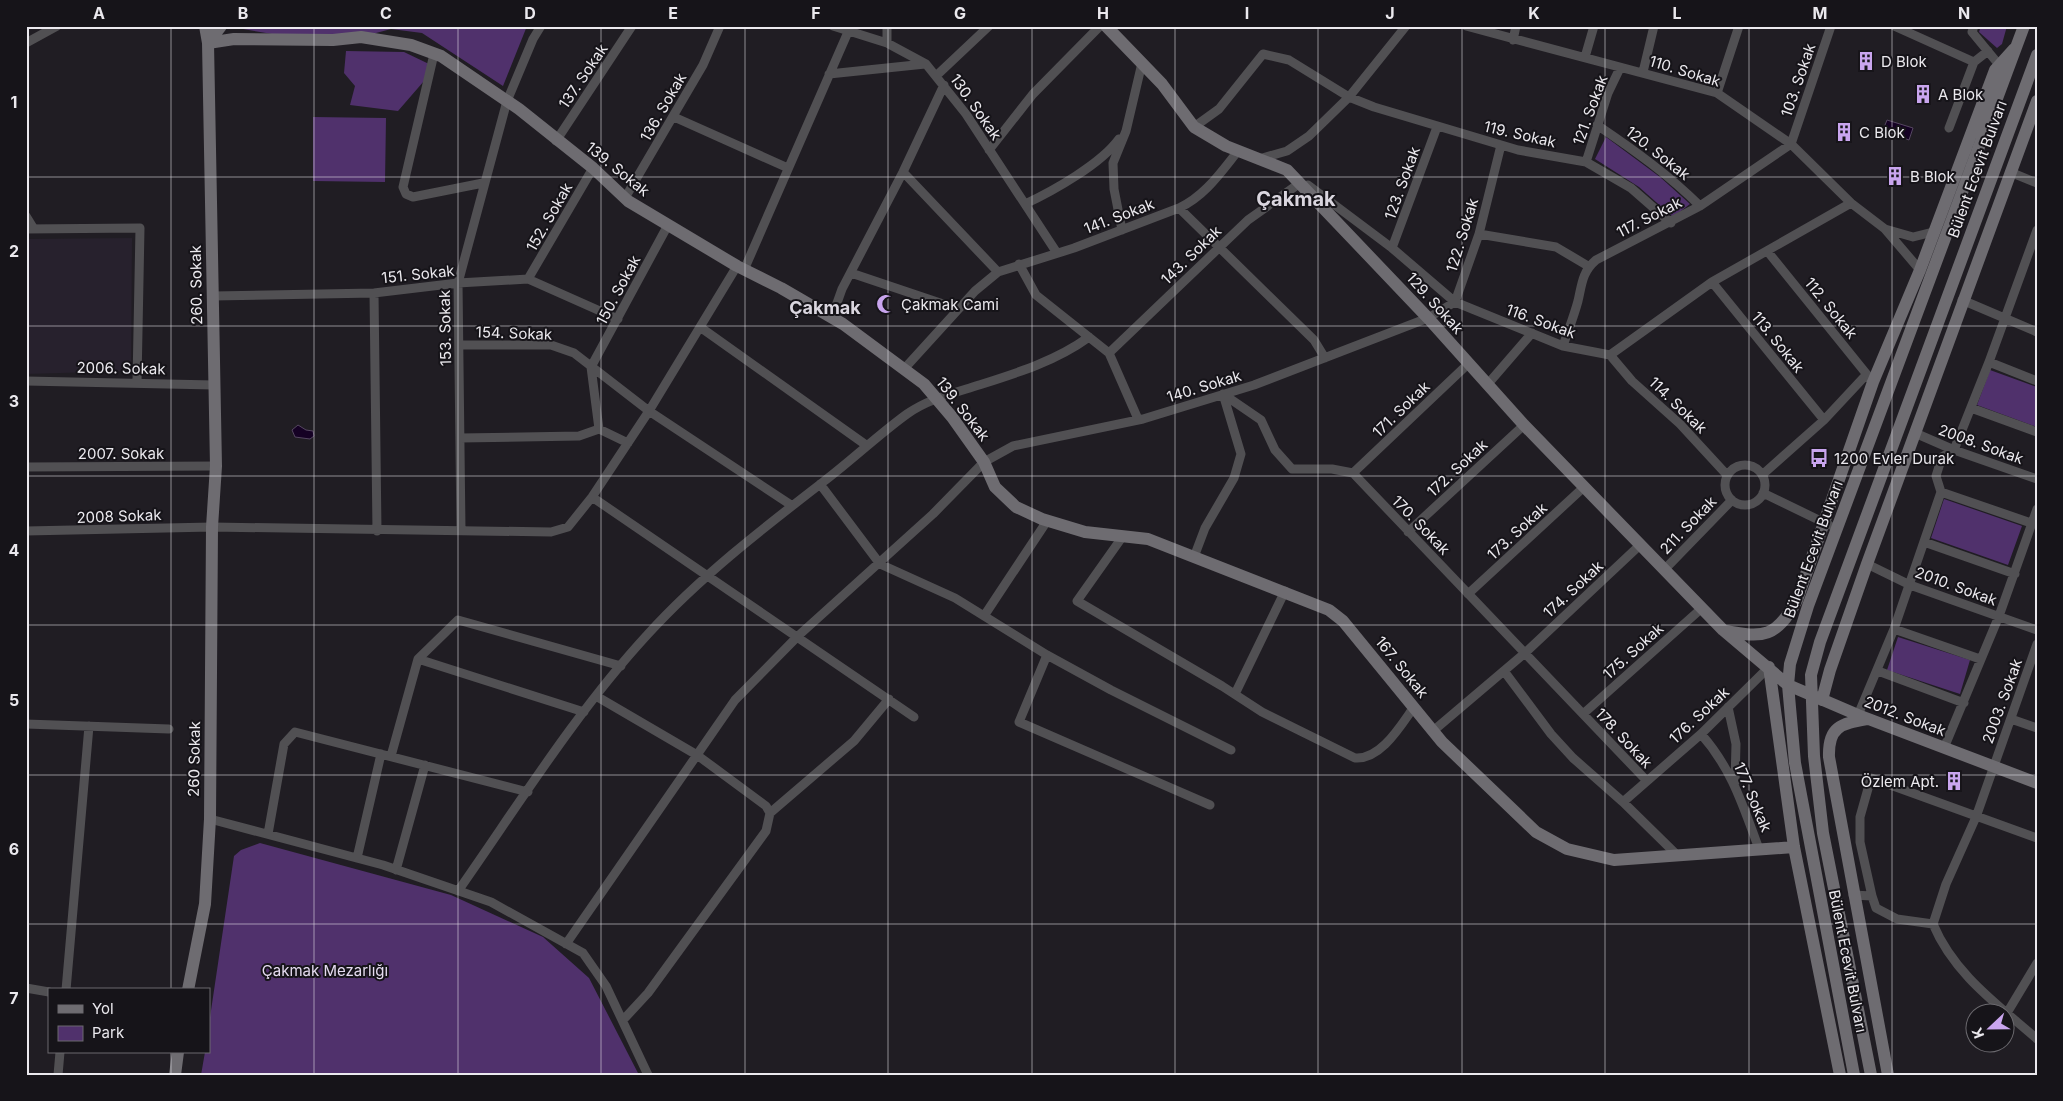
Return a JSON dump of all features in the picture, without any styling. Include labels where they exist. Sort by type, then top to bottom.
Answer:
[{"type":"street","points":[[26,43],[57,26]]},
{"type":"street","name":"260. Sokak","points":[[205,26],[208,43],[216,466],[212,527]]},
{"type":"street","points":[[208,43],[221,26]]},
{"type":"street","name":"153. Sokak","points":[[461,530],[458,283],[483,183],[507,101],[533,39],[541,26]]},
{"type":"street","name":"137. Sokak","points":[[556,141],[632,26]]},
{"type":"street","name":"136. Sokak","points":[[625,198],[703,65],[720,26]]},
{"type":"street","name":"130. Sokak","points":[[833,26],[887,43],[926,64],[944,85],[1057,253]]},
{"type":"street","points":[[887,26],[887,43]]},
{"type":"street","points":[[936,76],[989,26]]},
{"type":"street","points":[[989,150],[1034,94],[1100,26]]},
{"type":"street","name":"129. Sokak","points":[[1106,26],[1162,84],[1194,126],[1226,146],[1287,170],[1428,318],[1524,425],[1722,630],[1769,667]]},
{"type":"street","points":[[1259,159],[1286,150],[1309,136],[1349,97],[1406,26]]},
{"type":"street","name":"110. Sokak","points":[[1466,26],[1717,93],[1791,144],[1850,203],[1885,229]]},
{"type":"street","points":[[1513,40],[1516,26]]},
{"type":"street","points":[[1585,57],[1594,26]]},
{"type":"street","points":[[1643,72],[1654,26]]},
{"type":"street","points":[[1717,93],[1739,26]]},
{"type":"street","name":"103. Sokak","points":[[1791,144],[1831,26]]},
{"type":"street","points":[[1894,26],[1974,62]]},
{"type":"street","points":[[1974,26],[1972,32],[2000,66]]},
{"type":"street","name":"Bülent Ecevit Bulvarı","points":[[1854,1075],[1795,763],[1788,686],[1790,664],[1803,603],[1838,530],[2024,26]]},
{"type":"street","name":"2008 Sokak","points":[[26,530],[212,527],[377,531],[551,532],[568,527],[592,497],[649,411],[700,327],[741,268],[788,168],[848,32]]},
{"type":"street","name":"139. Sokak","points":[[208,43],[234,39],[333,40],[361,38],[411,45],[434,54],[507,101],[593,168],[625,198],[741,268],[782,288],[832,317],[904,369],[924,384],[984,462]]},
{"type":"street","points":[[1722,630],[1754,636],[1764,635],[1780,624],[1803,603],[1825,523],[1870,378],[1920,270],[1995,70],[2020,41]]},
{"type":"street","points":[[1949,128],[1974,62],[1988,51]]},
{"type":"street","points":[[434,54],[403,188],[406,194],[413,197],[483,183]]},
{"type":"street","name":"119. Sokak","points":[[1194,126],[1219,109],[1263,54],[1289,60],[1349,97],[1437,127],[1501,145],[1586,162],[1631,188],[1671,223]]},
{"type":"street","name":"Bülent Ecevit Bulvarı","points":[[1871,1075],[1823,833],[1814,756],[1816,697],[1811,675],[1820,642],[2037,55]]},
{"type":"street","points":[[1122,230],[1114,189],[1113,163],[1126,131],[1142,63]]},
{"type":"street","points":[[829,74],[926,64]]},
{"type":"street","name":"121. Sokak","points":[[1586,162],[1608,93],[1620,68]]},
{"type":"street","points":[[832,317],[850,273],[903,172],[944,85]]},
{"type":"street","points":[[1816,697],[1830,670],[1962,300],[2037,101]]},
{"type":"street","points":[[674,117],[788,168]]},
{"type":"street","name":"120. Sokak","points":[[1597,125],[1643,156],[1678,184],[1700,206]]},
{"type":"street","name":"123. Sokak","points":[[1392,248],[1437,127]]},
{"type":"street","points":[[1024,204],[1047,194],[1106,154],[1126,131]]},
{"type":"street","name":"117. Sokak","points":[[1588,266],[1596,260],[1671,223],[1700,206],[1791,144]]},
{"type":"street","name":"122. Sokak","points":[[1455,302],[1479,234],[1501,145]]},
{"type":"street","name":"141. Sokak","points":[[904,369],[975,291],[998,272],[1122,230],[1190,203],[1208,188],[1238,150]]},
{"type":"street","name":"152. Sokak","points":[[528,279],[593,168]]},
{"type":"street","name":"116. Sokak","points":[[1287,170],[1392,248],[1455,302],[1563,346],[1610,354]]},
{"type":"street","points":[[903,172],[998,272]]},
{"type":"street","points":[[2010,172],[2037,182]]},
{"type":"street","name":"143. Sokak","points":[[1109,353],[1248,220],[1300,183]]},
{"type":"street","points":[[1610,354],[1712,282],[1768,252],[1850,203]]},
{"type":"street","points":[[1180,208],[1314,340],[1325,358]]},
{"type":"street","points":[[26,216],[30,229],[140,228],[137,382]]},
{"type":"street","name":"150. Sokak","points":[[591,366],[668,225]]},
{"type":"street","points":[[1885,229],[1913,237],[1934,232]]},
{"type":"street","points":[[1885,229],[1920,270]]},
{"type":"street","points":[[1888,1075],[1853,894],[1829,757],[1829,742],[1832,734],[1840,726],[1864,717],[1878,670],[1941,492],[1936,476],[1942,457],[1954,450],[2005,320],[2037,230]]},
{"type":"street","points":[[1479,234],[1556,247],[1588,266],[1582,277],[1578,300],[1563,346]]},
{"type":"street","name":"112. Sokak","points":[[1768,252],[1870,378]]},
{"type":"street","points":[[1019,264],[1036,295],[1109,353],[1138,418]]},
{"type":"street","points":[[850,273],[958,309]]},
{"type":"street","name":"151. Sokak","points":[[213,296],[374,293],[458,283],[528,279],[618,319]]},
{"type":"street","name":"113. Sokak","points":[[1712,282],[1824,420]]},
{"type":"street","points":[[374,293],[377,531]]},
{"type":"street","points":[[1962,300],[2005,320],[2037,332]]},
{"type":"street","points":[[1428,318],[1455,302]]},
{"type":"street","name":"140. Sokak","points":[[566,944],[734,700],[798,636],[880,564],[933,514],[984,462],[1013,446],[1138,418],[1223,394],[1325,358],[1428,318]]},
{"type":"street","points":[[700,327],[866,444]]},
{"type":"street","points":[[1487,385],[1532,333]]},
{"type":"street","points":[[458,891],[596,696],[648,634],[708,575],[790,505],[820,484],[866,444],[908,413],[936,398],[1043,364],[1074,348],[1089,337]]},
{"type":"street","name":"154. Sokak","points":[[460,345],[551,345],[574,353],[649,411],[790,505]]},
{"type":"street","name":"114. Sokak","points":[[1610,354],[1632,381],[1680,424],[1728,475]]},
{"type":"street","points":[[1989,362],[2037,380]]},
{"type":"street","name":"171. Sokak","points":[[1353,474],[1468,364]]},
{"type":"street","points":[[591,366],[599,429]]},
{"type":"street","points":[[1762,475],[1870,378]]},
{"type":"street","name":"2006. Sokak","points":[[26,381],[214,385]]},
{"type":"street","points":[[1223,394],[1260,420],[1276,450],[1292,469],[1332,469],[1353,474]]},
{"type":"street","points":[[1194,557],[1205,528],[1234,478],[1241,454],[1223,394]]},
{"type":"street","points":[[1971,408],[2037,432]]},
{"type":"street","name":"172. Sokak","points":[[1408,532],[1524,425]]},
{"type":"street","points":[[460,438],[579,436],[599,429],[628,443]]},
{"type":"street","name":"2008. Sokak","points":[[1915,433],[1954,450],[2037,479]]},
{"type":"street","name":"167. Sokak","points":[[984,462],[995,487],[1016,507],[1047,520],[1085,532],[1148,539],[1285,591],[1329,610],[1343,621],[1433,731],[1536,832],[1567,850],[1614,860],[1794,847]]},
{"type":"street","points":[[1747,465],[1755,468],[1762,475],[1763,493],[1757,500],[1749,504],[1740,504],[1732,500],[1725,488],[1728,475],[1738,466],[1747,465]]},
{"type":"street","name":"2007. Sokak","points":[[26,467],[216,466]]},
{"type":"street","name":"170. Sokak","points":[[1353,474],[1583,714]]},
{"type":"street","points":[[820,484],[880,564],[955,598],[1047,655],[1111,690],[1231,750]]},
{"type":"street","name":"173. Sokak","points":[[1468,594],[1584,487]]},
{"type":"street","points":[[1941,492],[2032,523]]},
{"type":"street","points":[[1763,493],[1838,530]]},
{"type":"street","points":[[592,497],[914,717]]},
{"type":"street","name":"211. Sokak","points":[[1664,570],[1732,500]]},
{"type":"street","points":[[1944,748],[1999,616],[2037,509]]},
{"type":"street","points":[[984,616],[1047,520]]},
{"type":"street","name":"260 Sokak","points":[[188,988],[205,904],[210,819],[212,527]]},
{"type":"street","points":[[1123,536],[1077,601],[1235,694],[1262,712],[1355,758],[1362,758],[1374,752],[1391,738],[1414,707]]},
{"type":"street","points":[[1924,542],[2015,574]]},
{"type":"street","name":"174. Sokak","points":[[1433,731],[1525,653],[1640,545]]},
{"type":"street","name":"2010. Sokak","points":[[1867,564],[1910,584],[2037,630]]},
{"type":"street","points":[[1235,694],[1285,591]]},
{"type":"street","name":"175. Sokak","points":[[1583,714],[1702,608]]},
{"type":"street","points":[[391,756],[418,659],[458,620],[621,666]]},
{"type":"street","points":[[1894,628],[1980,659]]},
{"type":"street","name":"2003. Sokak","points":[[1933,924],[1946,884],[1976,817],[2037,644]]},
{"type":"street","points":[[1047,655],[1019,722],[1210,805]]},
{"type":"street","points":[[418,659],[584,712]]},
{"type":"street","points":[[1769,667],[1794,847],[1840,1075]]},
{"type":"street","name":"2012. Sokak","points":[[1769,667],[1788,686],[2037,783]]},
{"type":"street","name":"176. Sokak","points":[[1623,802],[1701,734],[1769,667]]},
{"type":"street","points":[[1878,670],[1964,703]]},
{"type":"street","points":[[1504,671],[1551,734],[1573,758],[1623,802],[1677,855]]},
{"type":"street","points":[[596,696],[697,755],[766,806],[770,814]]},
{"type":"street","points":[[623,1020],[648,993],[766,831],[770,814],[854,741],[889,699]]},
{"type":"street","points":[[1728,707],[1736,744],[1735,782]]},
{"type":"street","name":"178. Sokak","points":[[1583,714],[1646,780]]},
{"type":"street","points":[[2011,719],[2037,728]]},
{"type":"street","points":[[26,724],[169,729]]},
{"type":"street","points":[[66,988],[89,726]]},
{"type":"street","points":[[268,834],[284,744],[295,732],[528,792]]},
{"type":"street","name":"177. Sokak","points":[[1701,734],[1717,752],[1735,782],[1759,849]]},
{"type":"street","points":[[358,858],[380,754]]},
{"type":"street","points":[[396,870],[425,765]]},
{"type":"street","points":[[1997,1004],[1963,974],[1948,953],[1933,924],[1890,917],[1876,908],[1860,842],[1860,817],[1871,778],[2037,838]]},
{"type":"street","points":[[210,819],[358,858],[491,902],[566,944],[583,954],[606,986],[631,1034],[648,1075]]},
{"type":"street","points":[[1853,894],[1872,896]]},
{"type":"street","points":[[2012,1004],[2037,963]]},
{"type":"street","points":[[26,988],[48,992]]},
{"type":"street","points":[[2016,1021],[2037,1039]]},
{"type":"street","points":[[58,1075],[60,1054]]},
{"type":"street","points":[[175,1075],[178,1054]]},
{"type":"shaded area","points":[[1887,120],[1913,128],[1909,140],[1883,130]]},
{"type":"shaded area","points":[[132,238],[131,371],[26,374],[26,239]]},
{"type":"shaded area","points":[[298,425],[306,430],[313,431],[314,436],[310,439],[295,437],[292,430]]},
{"type":"green space","points":[[242,26],[527,26],[503,86],[422,33],[391,29],[361,37],[272,34],[243,29]]},
{"type":"green space","points":[[1981,26],[2007,26],[2002,44],[1997,48],[1979,32]]},
{"type":"green space","points":[[346,51],[404,52],[429,64],[424,81],[398,111],[350,105],[355,86],[344,73]]},
{"type":"green space","points":[[313,117],[386,118],[385,182],[313,181]]},
{"type":"green space","points":[[1606,137],[1660,177],[1690,204],[1673,217],[1639,187],[1595,159]]},
{"type":"green space","points":[[1990,370],[2037,387],[2037,427],[1977,405]]},
{"type":"green space","points":[[1944,499],[2022,526],[2008,565],[1931,538]]},
{"type":"green space","points":[[1898,637],[1970,660],[1960,694],[1887,670]]},
{"type":"green space","name":"Çakmak Mezarlığı","points":[[260,843],[451,895],[543,937],[589,978],[639,1075],[201,1075],[205,1054],[210,1054],[210,1017],[234,856],[241,850]]},
{"type":"place","name":"D Blok","points":[[1866,61]]},
{"type":"place","name":"A Blok","points":[[1923,94]]},
{"type":"place","name":"C Blok","points":[[1844,132]]},
{"type":"place","name":"B Blok","points":[[1895,176]]},
{"type":"place","name":"Çakmak Cami","points":[[886,304]]},
{"type":"place","name":"1200 Evler Durak","points":[[1819,458]]},
{"type":"place","name":"Özlem Apt.","points":[[1954,781]]},
{"type":"district","name":"Çakmak","points":[[1296,199]]},
{"type":"district","name":"Çakmak","points":[[825,307]]}]
